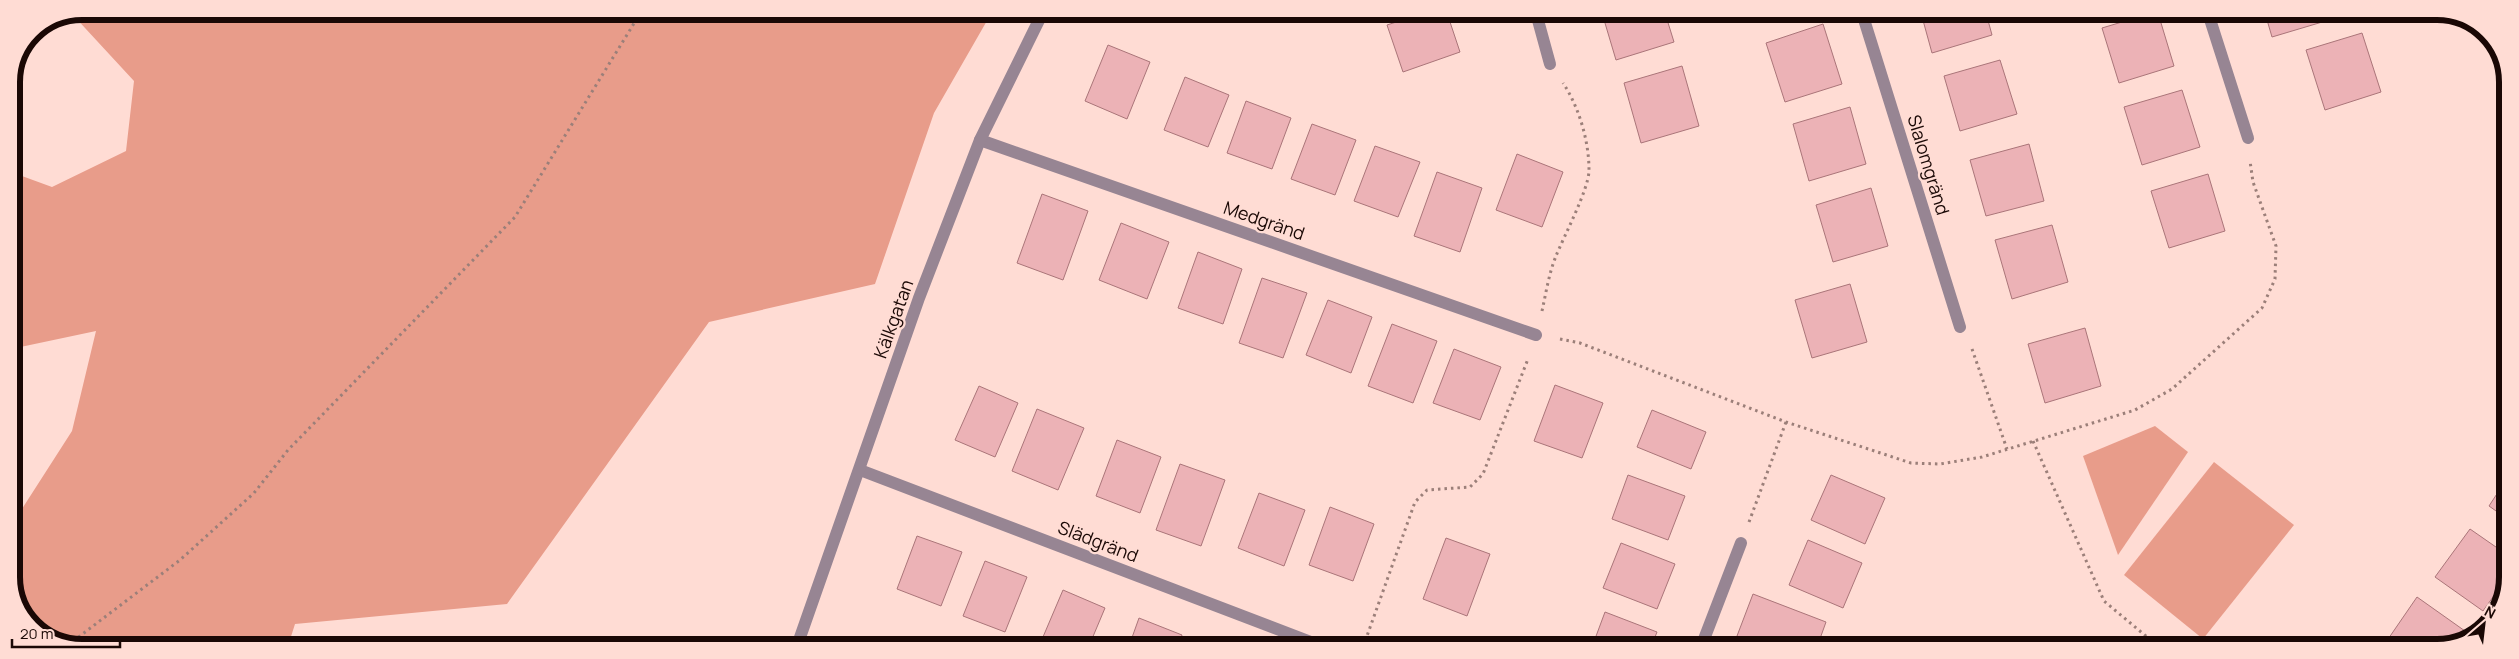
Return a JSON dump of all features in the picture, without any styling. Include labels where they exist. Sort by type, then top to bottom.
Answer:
[{"type":"street","name":"Kälkgatan","points":[[800,639],[919,298],[980,140],[1040,20]]},
{"type":"street","points":[[1538,20],[1550,64]]},
{"type":"street","name":"Slalomgränd","points":[[1864,20],[1960,327]]},
{"type":"street","points":[[2210,20],[2248,138]]},
{"type":"street","name":"Medgränd","points":[[980,140],[1536,335]]},
{"type":"street","name":"Slädgränd","points":[[860,470],[1303,639]]},
{"type":"street","points":[[1704,639],[1741,543]]},
{"type":"path","points":[[77,638],[180,560],[254,493],[288,450],[515,217],[636,20]]},
{"type":"path","points":[[1366,639],[1415,502],[1426,490],[1470,487],[1483,474],[1536,335],[1555,258],[1578,205],[1589,171],[1585,139],[1575,101],[1550,64]]},
{"type":"path","points":[[1536,335],[1580,343],[1786,422],[1911,463],[1940,464],[1982,457],[2135,410],[2165,393],[2262,308],[2275,279],[2276,246],[2252,182],[2248,138]]},
{"type":"path","points":[[1960,327],[1977,357],[2007,449]]},
{"type":"path","points":[[1741,543],[1786,422]]},
{"type":"path","points":[[2033,441],[2104,601],[2148,639]]},
{"type":"shaded area","points":[[78,20],[987,20],[934,113],[875,284],[709,322],[507,604],[295,624],[290,639],[82,639],[66,637],[48,629],[35,618],[25,601],[21,589],[20,512],[72,431],[96,331],[20,347],[20,175],[52,187],[126,151],[134,81]]},
{"type":"shaded area","points":[[2155,426],[2188,452],[2118,555],[2083,456]]},
{"type":"shaded area","points":[[2214,462],[2294,525],[2203,639],[2124,575]]},
{"type":"building","points":[[1402,20],[1449,20],[1460,52],[1403,72],[1387,25]]},
{"type":"building","points":[[1604,20],[1667,20],[1674,42],[1616,60]]},
{"type":"building","points":[[1923,20],[1988,20],[1992,35],[1932,53]]},
{"type":"building","points":[[2129,20],[2160,20],[2174,66],[2119,83],[2102,28]]},
{"type":"building","points":[[2267,20],[2329,20],[2272,37]]},
{"type":"building","points":[[1823,24],[1842,84],[1785,102],[1766,43]]},
{"type":"building","points":[[2362,33],[2381,92],[2325,110],[2306,50]]},
{"type":"building","points":[[1108,45],[1150,62],[1127,119],[1085,101]]},
{"type":"building","points":[[2000,60],[2017,114],[1960,131],[1944,76]]},
{"type":"building","points":[[1682,66],[1699,126],[1641,143],[1624,83]]},
{"type":"building","points":[[1185,77],[1229,95],[1208,147],[1164,130]]},
{"type":"building","points":[[2182,90],[2200,147],[2142,165],[2124,107]]},
{"type":"building","points":[[1246,101],[1291,118],[1272,169],[1227,153]]},
{"type":"building","points":[[1850,107],[1866,164],[1809,181],[1793,124]]},
{"type":"building","points":[[1312,124],[1356,140],[1335,195],[1291,179]]},
{"type":"building","points":[[2029,144],[2044,201],[1986,216],[1970,160]]},
{"type":"building","points":[[1375,146],[1420,162],[1398,217],[1354,201]]},
{"type":"building","points":[[1517,154],[1563,172],[1542,227],[1496,210]]},
{"type":"building","points":[[1437,172],[1482,188],[1460,252],[1414,236]]},
{"type":"building","points":[[2208,174],[2225,231],[2169,248],[2151,191]]},
{"type":"building","points":[[1871,188],[1888,246],[1833,262],[1816,205]]},
{"type":"building","points":[[1042,194],[1088,211],[1063,280],[1017,263]]},
{"type":"building","points":[[1121,223],[1169,242],[1147,299],[1099,280]]},
{"type":"building","points":[[2052,225],[2068,282],[2012,299],[1995,240]]},
{"type":"building","points":[[1198,252],[1242,269],[1223,324],[1178,308]]},
{"type":"building","points":[[1262,278],[1307,293],[1283,358],[1239,343]]},
{"type":"building","points":[[1850,284],[1867,342],[1812,358],[1795,300]]},
{"type":"building","points":[[1328,300],[1372,317],[1351,373],[1306,355]]},
{"type":"building","points":[[1392,324],[1437,341],[1413,403],[1368,386]]},
{"type":"building","points":[[2085,328],[2101,386],[2045,403],[2028,344]]},
{"type":"building","points":[[1454,349],[1501,367],[1480,420],[1433,403]]},
{"type":"building","points":[[1555,385],[1603,403],[1582,458],[1534,441]]},
{"type":"building","points":[[979,386],[1018,403],[995,457],[955,440]]},
{"type":"building","points":[[1037,409],[1084,428],[1058,490],[1012,471]]},
{"type":"building","points":[[1652,410],[1706,432],[1691,469],[1637,447]]},
{"type":"building","points":[[1117,440],[1161,457],[1140,513],[1096,496]]},
{"type":"building","points":[[1180,464],[1225,480],[1201,546],[1156,530]]},
{"type":"building","points":[[1628,475],[1685,496],[1668,540],[1612,519]]},
{"type":"building","points":[[1831,475],[1885,498],[1865,544],[1811,520]]},
{"type":"building","points":[[2499,491],[2499,513],[2489,506]]},
{"type":"building","points":[[1259,493],[1305,510],[1284,566],[1238,548]]},
{"type":"building","points":[[1330,507],[1374,524],[1353,581],[1309,565]]},
{"type":"building","points":[[2470,529],[2499,549],[2497,591],[2483,611],[2435,577]]},
{"type":"building","points":[[917,536],[962,552],[941,606],[897,589]]},
{"type":"building","points":[[1446,538],[1490,554],[1467,616],[1423,599]]},
{"type":"building","points":[[1808,540],[1862,563],[1843,608],[1789,585]]},
{"type":"building","points":[[1621,543],[1675,564],[1657,609],[1603,588]]},
{"type":"building","points":[[985,561],[1027,577],[1005,632],[963,616]]},
{"type":"building","points":[[1063,590],[1105,608],[1092,639],[1042,639]]},
{"type":"building","points":[[1753,594],[1826,622],[1820,639],[1744,639],[1737,636]]},
{"type":"building","points":[[2417,597],[2465,631],[2449,638],[2388,639]]},
{"type":"building","points":[[1605,612],[1657,632],[1654,639],[1595,639]]},
{"type":"building","points":[[1139,618],[1182,635],[1181,639],[1132,639]]}]
